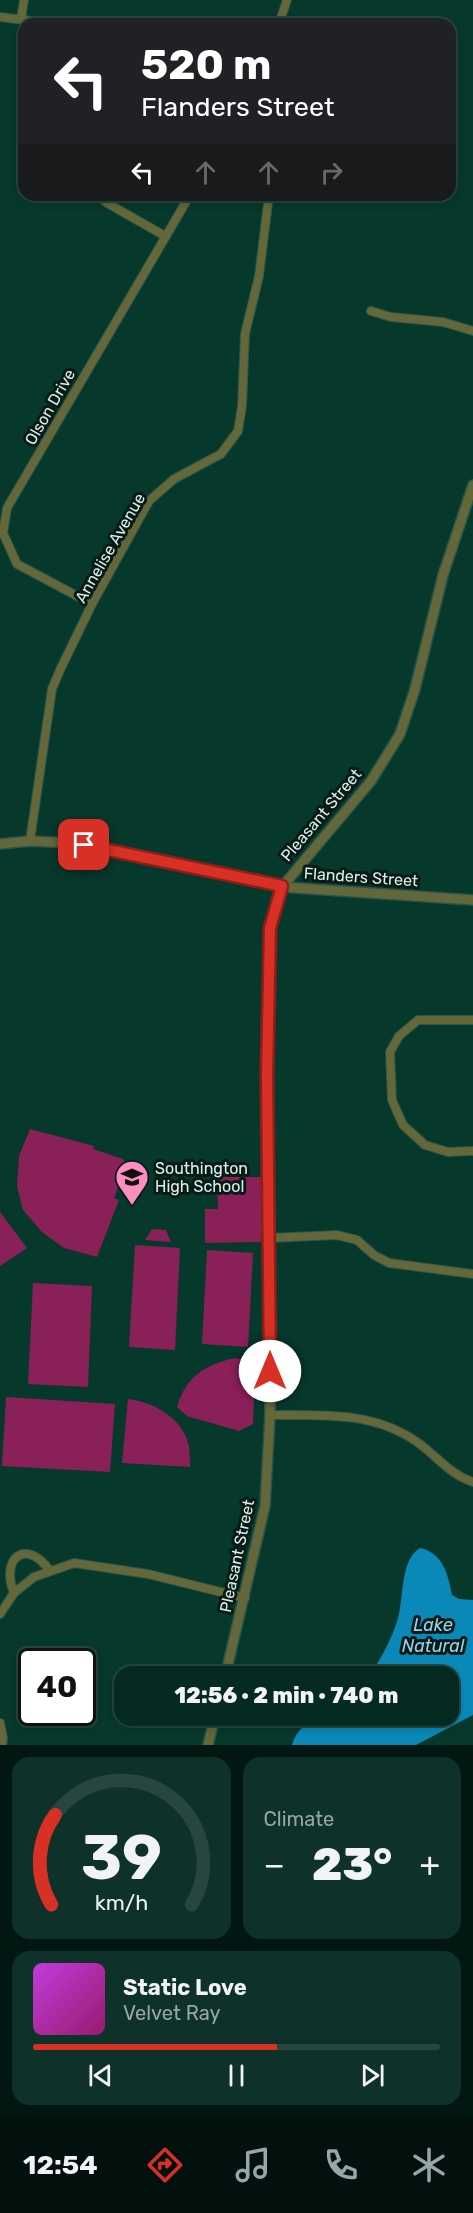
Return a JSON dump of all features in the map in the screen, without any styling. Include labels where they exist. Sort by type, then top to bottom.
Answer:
[{"type":"street","points":[[21,18],[24,0]]},
{"type":"street","points":[[281,18],[287,0]]},
{"type":"street","points":[[0,17],[18,20]]},
{"type":"street","points":[[104,201],[165,236]]},
{"type":"street","name":"Olson Drive","points":[[92,604],[17,564],[3,533],[8,508],[186,201]]},
{"type":"street","name":"Annelise Avenue","points":[[30,842],[52,689],[92,604],[149,501],[174,479],[221,454],[238,431],[242,406],[245,334],[259,276],[268,201]]},
{"type":"street","points":[[371,311],[391,317],[443,322],[473,331]]},
{"type":"street","name":"Pleasant Street","points":[[228,1666],[265,1506],[270,1415],[267,1075],[270,928],[282,886],[371,780],[400,734],[415,689],[443,575],[473,485]]},
{"type":"street","name":"Flanders Street","points":[[0,844],[73,843],[282,886],[473,900]]},
{"type":"street","points":[[473,1020],[418,1020],[399,1036],[390,1052],[392,1100],[403,1125],[425,1145],[448,1152],[473,1151]]},
{"type":"street","points":[[270,1238],[337,1235],[357,1240],[374,1256],[389,1263],[473,1274]]},
{"type":"street","points":[[270,1415],[352,1416],[388,1427],[418,1442],[450,1470],[465,1480],[473,1482]]},
{"type":"street","points":[[14,1593],[4,1578],[5,1564],[17,1553],[30,1554],[44,1562],[50,1571]]},
{"type":"street","points":[[0,1614],[14,1593],[34,1577],[74,1563],[148,1574],[245,1598]]},
{"type":"street","points":[[0,1723],[2,1745]]},
{"type":"street","points":[[208,1745],[213,1726]]},
{"type":"shaded area","points":[[30,1129],[94,1146],[93,1149],[123,1159],[126,1164],[114,1198],[119,1200],[97,1257],[64,1248],[42,1232],[23,1210],[17,1186],[19,1156]]},
{"type":"shaded area","points":[[217,1177],[261,1177],[262,1242],[205,1243],[205,1209],[218,1209]]},
{"type":"shaded area","points":[[0,1212],[27,1248],[0,1266]]},
{"type":"shaded area","points":[[152,1229],[166,1230],[171,1242],[145,1240]]},
{"type":"shaded area","points":[[135,1245],[180,1248],[175,1350],[129,1347]]},
{"type":"shaded area","points":[[207,1250],[253,1253],[248,1347],[202,1344]]},
{"type":"shaded area","points":[[33,1283],[92,1286],[88,1387],[28,1384]]},
{"type":"shaded area","points":[[235,1358],[255,1361],[253,1424],[239,1431],[187,1416],[177,1407],[186,1387],[198,1374],[215,1364]]},
{"type":"shaded area","points":[[6,1397],[115,1404],[110,1472],[2,1466]]},
{"type":"shaded area","points":[[128,1399],[157,1408],[174,1420],[186,1437],[190,1467],[122,1463]]},
{"type":"water","name":"Lake Natural","points":[[420,1548],[434,1554],[446,1572],[452,1595],[459,1599],[473,1600],[473,1715],[459,1722],[459,1666],[376,1666],[393,1633],[400,1609],[406,1570],[414,1554]]},
{"type":"water","name":"Lake Natural","points":[[452,1726],[416,1745],[292,1745],[296,1735],[303,1727]]},
{"type":"place","name":"Southington High School","points":[[132,1206]]},
{"type":"route","points":[[84,845],[282,886],[270,928],[267,1075],[270,1371]]}]
